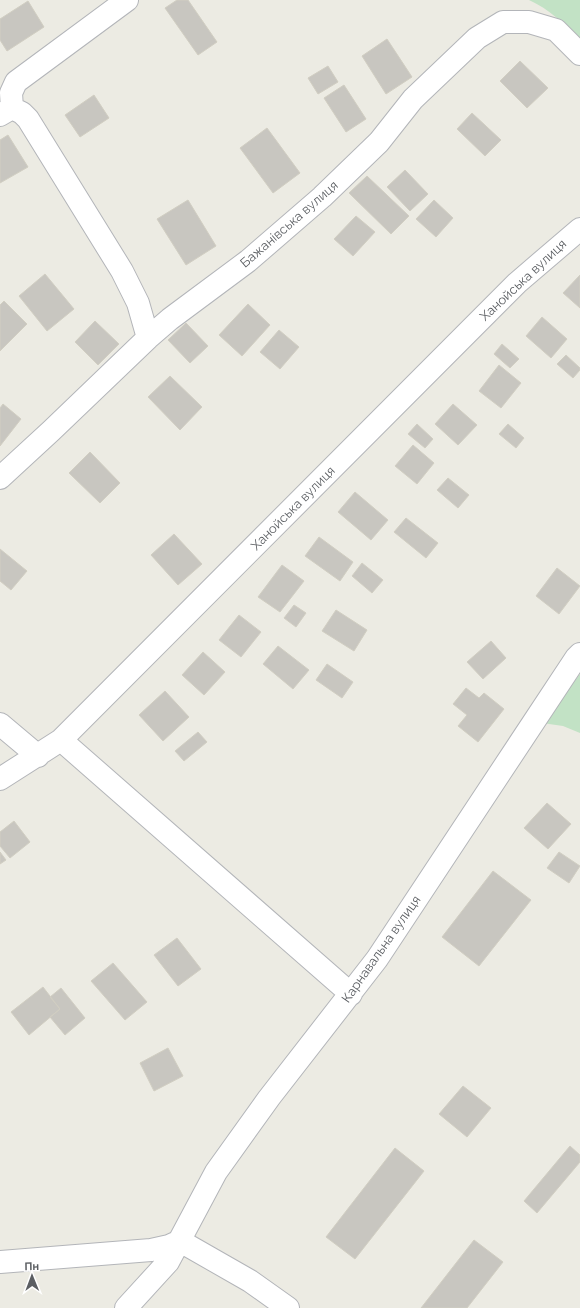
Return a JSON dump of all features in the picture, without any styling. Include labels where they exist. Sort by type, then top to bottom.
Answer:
[{"type":"street","points":[[127,0],[16,82],[11,93],[6,112],[22,113],[28,119],[122,271],[138,303],[148,338]]},
{"type":"street","name":"Бажанівська вулиця","points":[[0,478],[148,338],[170,319],[248,261],[322,197],[379,142],[413,98],[477,38],[503,22],[529,22],[556,30],[580,54]]},
{"type":"street","name":"Ханойська вулиця","points":[[0,779],[61,740],[517,282],[580,229]]},
{"type":"street","name":"Карнавальна вулиця","points":[[126,1308],[168,1262],[216,1172],[269,1098],[377,959],[580,654]]},
{"type":"street","points":[[0,724],[38,756]]},
{"type":"street","points":[[61,740],[351,994]]},
{"type":"street","points":[[0,1262],[151,1250],[169,1246],[180,1241],[250,1281],[288,1308]]},
{"type":"green space","points":[[529,0],[580,0],[580,41],[556,18]]},
{"type":"green space","points":[[580,674],[580,733],[563,726],[542,723]]},
{"type":"building","points":[[177,0],[188,0],[217,42],[198,55],[165,8]]},
{"type":"building","points":[[28,1],[44,27],[7,51],[0,40],[0,19]]},
{"type":"building","points":[[387,39],[412,77],[386,94],[362,56]]},
{"type":"building","points":[[520,61],[548,88],[527,108],[500,81]]},
{"type":"building","points":[[328,66],[338,82],[318,94],[308,78]]},
{"type":"building","points":[[344,85],[366,119],[346,132],[324,98]]},
{"type":"building","points":[[94,95],[109,118],[80,137],[65,115]]},
{"type":"building","points":[[472,113],[501,140],[485,156],[457,129]]},
{"type":"building","points":[[267,128],[300,173],[273,193],[240,148]]},
{"type":"building","points":[[8,135],[28,167],[0,183],[0,140]]},
{"type":"building","points":[[405,170],[428,194],[410,211],[387,187]]},
{"type":"building","points":[[367,176],[409,216],[391,234],[349,193]]},
{"type":"building","points":[[188,200],[216,246],[186,265],[157,219]]},
{"type":"building","points":[[434,200],[453,218],[436,237],[416,219]]},
{"type":"building","points":[[356,216],[375,232],[353,256],[334,239]]},
{"type":"building","points":[[45,274],[74,309],[47,331],[19,296]]},
{"type":"building","points":[[580,275],[580,308],[563,293]]},
{"type":"building","points":[[4,301],[27,324],[0,351],[0,305]]},
{"type":"building","points":[[248,304],[270,325],[242,356],[219,335]]},
{"type":"building","points":[[542,317],[567,339],[551,358],[526,336]]},
{"type":"building","points":[[95,321],[119,344],[98,365],[75,342]]},
{"type":"building","points":[[186,323],[208,346],[190,363],[168,340]]},
{"type":"building","points":[[279,330],[299,347],[280,369],[260,352]]},
{"type":"building","points":[[502,344],[519,359],[510,368],[494,354]]},
{"type":"building","points":[[566,355],[580,368],[573,378],[557,364]]},
{"type":"building","points":[[499,365],[521,383],[501,408],[479,391]]},
{"type":"building","points":[[170,376],[202,407],[180,430],[148,397]]},
{"type":"building","points":[[3,404],[21,419],[0,446],[0,408]]},
{"type":"building","points":[[453,404],[477,425],[458,445],[435,424]]},
{"type":"building","points":[[417,424],[433,439],[425,448],[408,434]]},
{"type":"building","points":[[508,424],[524,438],[516,448],[499,434]]},
{"type":"building","points":[[413,445],[434,463],[417,484],[395,466]]},
{"type":"building","points":[[90,452],[120,483],[100,503],[69,473]]},
{"type":"building","points":[[448,478],[469,495],[458,508],[437,490]]},
{"type":"building","points":[[355,492],[388,520],[371,540],[338,512]]},
{"type":"building","points":[[406,518],[438,543],[426,558],[394,532]]},
{"type":"building","points":[[174,534],[202,564],[178,585],[151,555]]},
{"type":"building","points":[[319,537],[353,562],[340,581],[305,556]]},
{"type":"building","points":[[0,549],[27,571],[11,590],[0,581]]},
{"type":"building","points":[[362,563],[383,580],[372,593],[352,576]]},
{"type":"building","points":[[282,565],[304,581],[280,612],[258,597]]},
{"type":"building","points":[[557,568],[580,586],[559,614],[536,596]]},
{"type":"building","points":[[294,605],[306,613],[296,627],[284,618]]},
{"type":"building","points":[[336,610],[367,630],[354,651],[322,631]]},
{"type":"building","points":[[239,615],[261,632],[241,657],[219,640]]},
{"type":"building","points":[[491,641],[506,658],[483,679],[467,662]]},
{"type":"building","points":[[278,646],[309,670],[293,689],[263,664]]},
{"type":"building","points":[[203,652],[225,672],[204,695],[182,675]]},
{"type":"building","points":[[327,664],[353,682],[342,698],[316,680]]},
{"type":"building","points":[[466,688],[479,698],[484,693],[504,709],[478,742],[458,726],[467,715],[453,704]]},
{"type":"building","points":[[165,691],[189,717],[163,741],[139,715]]},
{"type":"building","points":[[198,732],[207,742],[184,761],[175,751]]},
{"type":"building","points":[[547,803],[571,824],[548,849],[524,828]]},
{"type":"building","points":[[14,821],[30,842],[10,858],[0,846],[0,832]]},
{"type":"building","points":[[0,852],[6,860],[0,864]]},
{"type":"building","points":[[559,852],[580,866],[569,883],[547,868]]},
{"type":"building","points":[[493,871],[531,900],[479,966],[442,937]]},
{"type":"building","points":[[177,938],[201,969],[178,986],[154,955]]},
{"type":"building","points":[[113,963],[147,1002],[125,1020],[91,981]]},
{"type":"building","points":[[43,987],[60,1009],[29,1035],[11,1012]]},
{"type":"building","points":[[61,988],[85,1018],[65,1035],[50,1017],[60,1009],[50,997]]},
{"type":"building","points":[[168,1048],[183,1076],[154,1091],[140,1063]]},
{"type":"building","points":[[463,1086],[491,1108],[467,1137],[439,1114]]},
{"type":"building","points":[[570,1146],[580,1155],[580,1162],[537,1213],[524,1201]]},
{"type":"building","points":[[395,1148],[424,1171],[355,1259],[326,1237]]},
{"type":"building","points":[[474,1240],[503,1262],[467,1308],[421,1308]]}]
